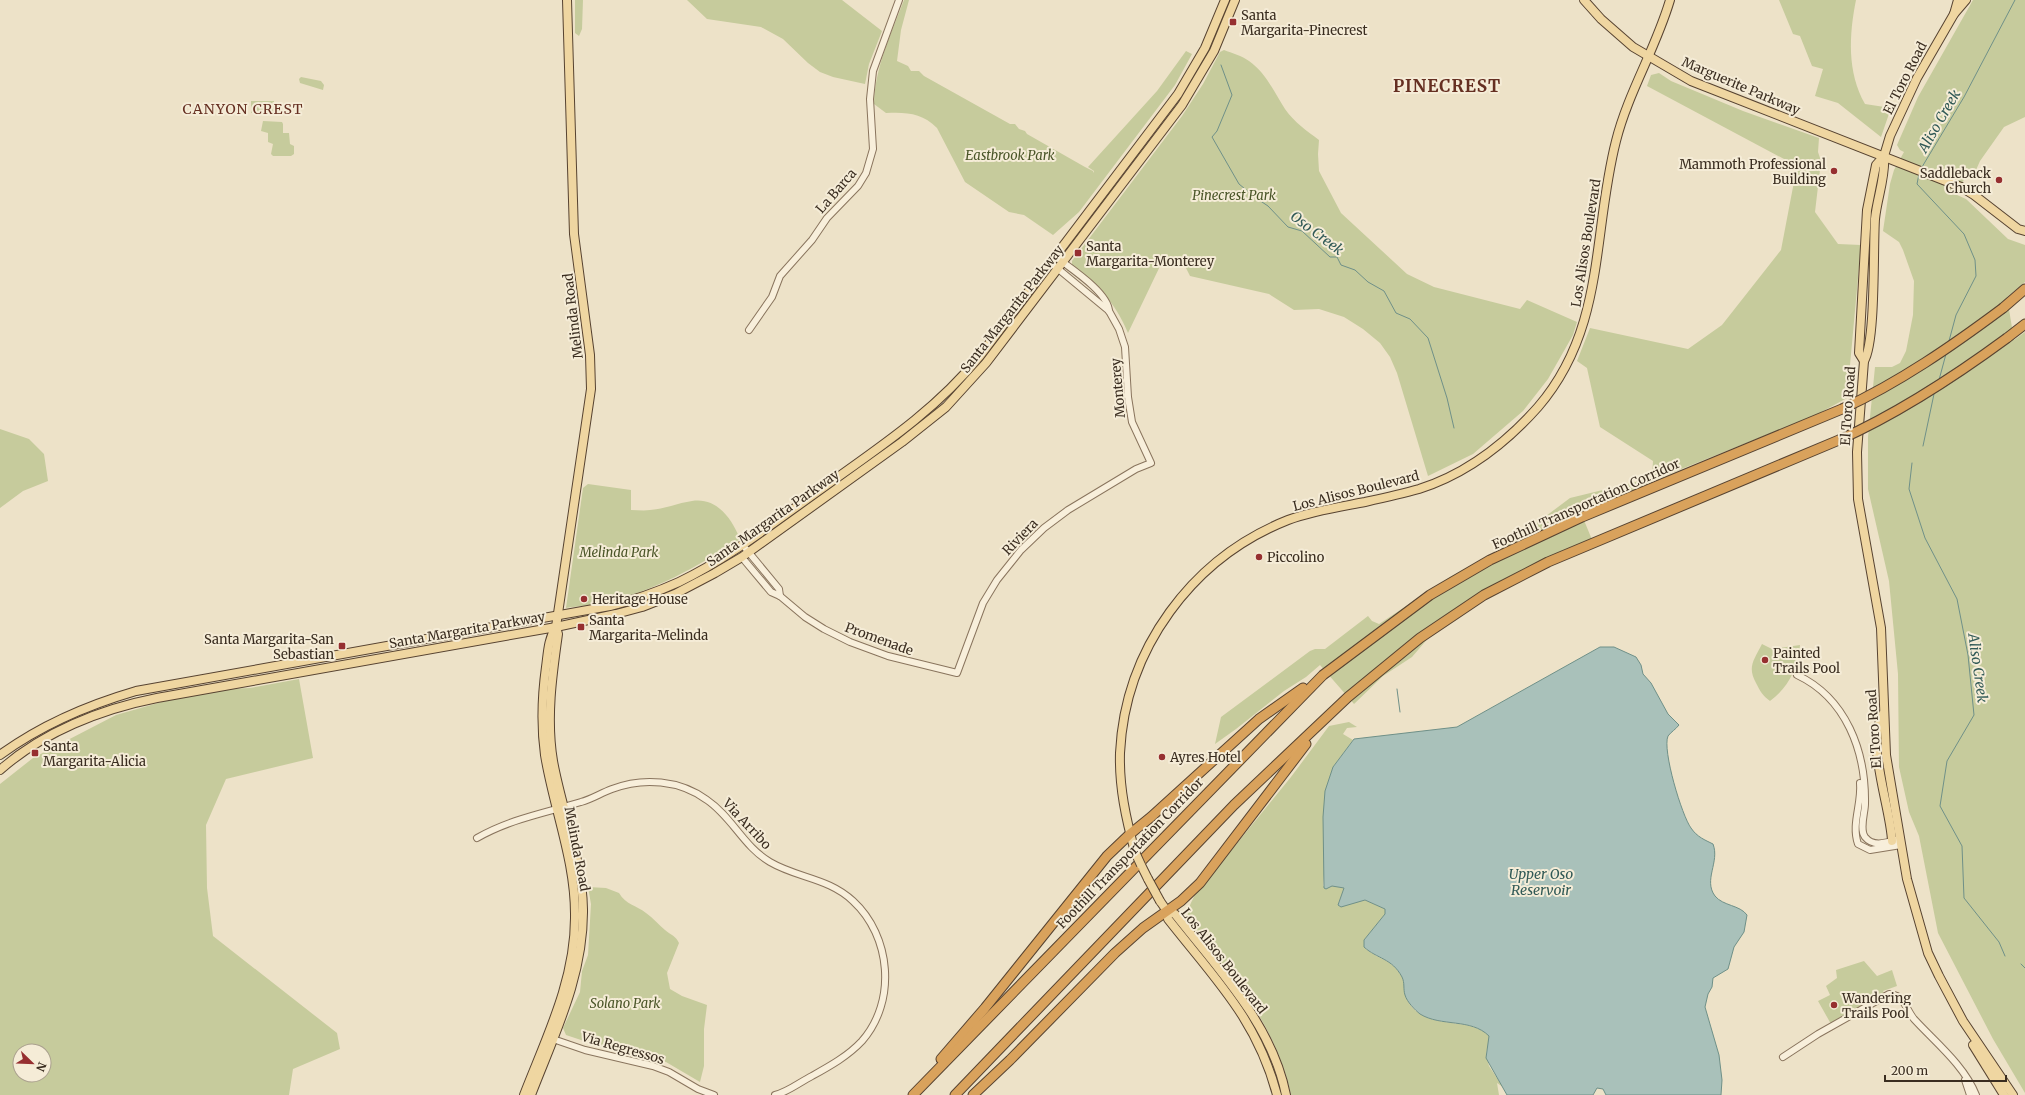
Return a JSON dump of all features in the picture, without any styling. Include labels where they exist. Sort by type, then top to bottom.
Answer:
[{"type":"highway","name":"Foothill Transportation Corridor","points":[[912,1095],[1323,675],[1407,611],[1452,582],[1528,541],[1582,516],[1842,409],[1904,376],[1937,356],[2003,308],[2025,289]]},
{"type":"highway","points":[[955,1095],[1234,805],[1348,697],[1420,638],[1467,605],[1531,570],[1593,541],[1839,440],[1875,423],[1928,392],[2025,324]]},
{"type":"highway","points":[[912,1095],[1058,918],[1107,856],[1259,719],[1323,675]]},
{"type":"highway","points":[[973,1095],[1010,1060],[1115,952],[1200,883],[1327,717]]},
{"type":"main road","name":"Melinda Road","points":[[531,1095],[566,985],[572,959],[575,931],[575,895],[572,871],[553,761],[549,725],[550,694],[558,634],[556,627],[588,413],[591,374],[589,340],[574,234],[567,0]]},
{"type":"main road","name":"Santa Margarita Parkway","points":[[0,754],[40,729],[60,719],[109,699],[136,691],[558,617],[610,606],[661,590],[697,573],[739,546],[886,442],[932,407],[968,371],[1178,94],[1205,48],[1225,0]]},
{"type":"main road","name":"Santa Margarita Parkway","points":[[2,768],[28,748],[64,729],[113,709],[138,702],[385,656],[556,627],[616,614],[654,602],[699,582],[745,557],[902,442],[946,407],[978,374],[1182,105],[1214,51],[1235,0]]},
{"type":"main road","name":"Marguerite Parkway","points":[[1584,0],[1618,35],[1649,58],[1711,90],[1899,161],[1961,187],[1974,194],[2018,229],[2025,231]]},
{"type":"main road","name":"Los Alisos Boulevard","points":[[1277,1095],[1266,1060],[1248,1022],[1232,999],[1168,919],[1167,911],[1160,901],[1135,852],[1122,796],[1120,766],[1123,729],[1129,698],[1138,668],[1150,643],[1169,613],[1191,585],[1214,564],[1238,546],[1258,534],[1302,515],[1421,488],[1461,470],[1485,457],[1517,430],[1540,405],[1566,366],[1586,316],[1594,281],[1616,140],[1649,58],[1670,0]]},
{"type":"main road","name":"El Toro Road","points":[[1954,14],[1958,0]]},
{"type":"main road","name":"El Toro Road","points":[[1966,0],[1954,14],[1907,96],[1884,156],[1885,166],[1876,211],[1874,232],[1868,354],[1864,360],[1856,475],[1858,499],[1881,628],[1886,754],[1907,879],[1928,953],[1963,1021],[2013,1095]]},
{"type":"main road","points":[[1884,714],[1877,726],[1878,751],[1881,780],[1892,841]]},
{"type":"main road","points":[[0,754],[2,768]]},
{"type":"main road","name":"Los Alisos Boulevard","points":[[1167,911],[1175,914],[1235,990],[1258,1024],[1271,1051],[1286,1095]]},
{"type":"main road","points":[[1963,1021],[1963,1026],[1971,1041],[2004,1095]]},
{"type":"main road","name":"Melinda Road","points":[[524,1095],[550,1037]]},
{"type":"street","name":"La Barca","points":[[748,330],[772,298],[780,276],[812,240],[827,218],[858,186],[866,173],[873,149],[870,99],[873,71],[899,0]]},
{"type":"street","name":"Monterey","points":[[1053,260],[1100,293],[1109,305],[1109,311]]},
{"type":"street","name":"Monterey","points":[[1061,266],[1109,311],[1119,328],[1125,347],[1128,397],[1132,422],[1151,463]]},
{"type":"street","points":[[1095,298],[1100,293]]},
{"type":"street","name":"Riviera","points":[[957,673],[983,603],[997,580],[1021,550],[1044,528],[1068,510],[1136,469],[1151,463]]},
{"type":"street","name":"Promenade","points":[[739,546],[762,582],[771,592],[780,596],[810,620],[854,644],[888,656],[957,673]]},
{"type":"street","name":"Promenade","points":[[745,557],[778,589],[780,596]]},
{"type":"street","points":[[762,582],[768,578]]},
{"type":"street","points":[[1797,674],[1820,689],[1842,712],[1850,726],[1861,764],[1865,790],[1864,836],[1877,844],[1892,841],[1901,842]]},
{"type":"street","points":[[1861,764],[1861,790],[1855,834],[1858,844],[1870,850],[1901,842]]},
{"type":"street","name":"Via Arribo","points":[[477,838],[516,820],[583,802],[612,789],[630,784],[648,782],[678,785],[697,793],[717,807],[728,818],[747,843],[769,862],[783,869],[831,885],[854,901],[871,923],[878,936],[884,961],[883,995],[875,1021],[863,1039],[842,1059],[775,1095]]},
{"type":"street","points":[[1783,1057],[1818,1034],[1889,994],[1896,995],[1900,998],[1913,1018],[1939,1043],[1972,1086],[1976,1095]]},
{"type":"street","name":"Via Regressos","points":[[550,1037],[585,1050],[653,1066],[669,1072],[698,1089],[714,1095]]},
{"type":"street","points":[[1964,1077],[1970,1095]]},
{"type":"green space","points":[[575,0],[583,0],[582,29],[579,36],[575,33]]},
{"type":"green space","points":[[687,0],[842,0],[882,31],[869,64],[865,84],[833,77],[820,72],[808,63],[783,39],[761,27],[707,19]]},
{"type":"green space","name":"Eastbrook Park","points":[[904,0],[909,0],[901,30],[897,61],[908,66],[911,71],[919,71],[924,76],[1010,124],[1015,124],[1019,129],[1025,131],[1027,134],[1093,171],[1093,173],[1094,171],[1088,167],[1157,91],[1186,51],[1192,54],[1175,85],[1079,212],[1053,235],[1024,215],[1009,212],[965,182],[937,128],[926,119],[914,114],[886,113],[874,104],[877,77],[889,38]]},
{"type":"green space","points":[[1779,0],[1856,0],[1851,40],[1852,66],[1859,92],[1865,104],[1891,108],[1881,137],[1838,103],[1815,96],[1823,69],[1812,66],[1800,36],[1793,34]]},
{"type":"green space","points":[[1973,0],[2025,0],[2025,117],[2004,127],[1980,161],[1972,179],[1965,177],[1957,195],[1966,199],[2008,239],[2025,245],[2025,282],[2007,297],[2014,340],[2025,332],[2025,1093],[1993,1039],[1938,933],[1919,836],[1909,812],[1899,767],[1898,674],[1889,581],[1868,489],[1868,437],[1875,367],[1892,367],[1900,363],[1906,351],[1913,315],[1914,281],[1903,250],[1899,242],[1883,231],[1890,184],[1894,170],[1904,152],[1900,150],[1897,145],[1918,97]]},
{"type":"green space","name":"Pinecrest Park","points":[[1224,50],[1249,61],[1255,66],[1265,77],[1292,118],[1319,140],[1319,171],[1341,213],[1407,274],[1434,287],[1520,309],[1527,300],[1577,322],[1573,335],[1548,379],[1523,411],[1473,454],[1428,476],[1397,373],[1390,357],[1380,343],[1363,329],[1344,317],[1319,309],[1294,310],[1269,294],[1190,276],[1186,268],[1170,260],[1162,262],[1128,333],[1112,303],[1098,288],[1072,266],[1072,261],[1182,116],[1203,84],[1220,52]]},
{"type":"green space","points":[[1659,73],[1671,81],[1743,111],[1819,138],[1818,152],[1821,161],[1815,212],[1838,244],[1861,245],[1847,398],[1816,415],[1669,474],[1581,513],[1595,547],[1531,573],[1514,574],[1502,580],[1469,608],[1430,636],[1412,657],[1383,676],[1354,704],[1320,665],[1215,744],[1221,717],[1310,651],[1315,649],[1325,649],[1368,616],[1372,621],[1379,624],[1450,577],[1506,546],[1570,498],[1652,478],[1653,461],[1600,427],[1587,368],[1577,361],[1590,328],[1688,349],[1722,325],[1781,250],[1797,166],[1647,86],[1651,75]]},
{"type":"green space","points":[[301,77],[321,81],[324,85],[323,90],[300,83],[299,79]]},
{"type":"green space","points":[[251,101],[274,101],[274,113],[251,113]]},
{"type":"green space","points":[[263,121],[282,122],[283,133],[289,133],[290,144],[294,146],[294,154],[291,156],[273,156],[271,154],[273,144],[268,142],[268,133],[261,131]]},
{"type":"green space","points":[[0,429],[29,439],[44,454],[48,481],[23,491],[0,508]]},
{"type":"green space","name":"Melinda Park","points":[[588,484],[631,490],[631,510],[655,509],[692,501],[709,502],[728,517],[740,539],[691,569],[657,585],[602,603],[566,608],[583,488]]},
{"type":"green space","points":[[1762,644],[1772,649],[1800,645],[1797,662],[1791,677],[1782,690],[1770,701],[1760,691],[1752,672],[1754,659]]},
{"type":"green space","points":[[299,679],[313,758],[226,779],[206,825],[207,888],[213,936],[337,1033],[340,1049],[293,1069],[289,1095],[0,1095],[0,784],[33,758],[116,715],[165,701],[224,689],[250,688]]},
{"type":"green space","points":[[1349,722],[1357,727],[1347,728],[1343,734],[1353,740],[1333,767],[1323,886],[1337,886],[1344,888],[1338,905],[1365,900],[1385,909],[1385,914],[1364,940],[1364,947],[1394,966],[1402,977],[1406,996],[1410,1005],[1420,1014],[1437,1021],[1474,1027],[1490,1036],[1486,1054],[1489,1066],[1503,1087],[1497,1083],[1499,1095],[1291,1095],[1287,1078],[1268,1031],[1241,988],[1196,935],[1189,924],[1188,913],[1195,895],[1291,777],[1329,726]]},
{"type":"green space","name":"Solano Park","points":[[588,887],[606,888],[619,893],[625,900],[649,915],[678,941],[679,943],[667,973],[670,989],[682,996],[707,1005],[704,1029],[704,1066],[700,1082],[666,1062],[660,1061],[657,1056],[651,1054],[645,1056],[602,1047],[566,1035],[563,1028],[580,992],[582,971],[588,955],[591,904]]},
{"type":"green space","points":[[1864,961],[1877,976],[1892,970],[1897,986],[1883,991],[1884,993],[1831,1024],[1818,1001],[1830,995],[1826,986],[1837,978],[1836,970]]},
{"type":"water","name":"Upper Oso Reservoir","points":[[1600,647],[1614,647],[1636,657],[1641,665],[1643,674],[1651,683],[1668,714],[1679,725],[1668,736],[1667,743],[1670,768],[1683,811],[1693,831],[1701,838],[1713,844],[1715,857],[1711,884],[1715,896],[1722,902],[1740,909],[1747,915],[1744,932],[1734,947],[1728,969],[1713,978],[1712,987],[1708,994],[1705,1007],[1719,1055],[1722,1080],[1721,1095],[1606,1095],[1603,1089],[1597,1088],[1593,1095],[1507,1095],[1486,1058],[1489,1036],[1482,1030],[1474,1027],[1428,1018],[1420,1014],[1411,1006],[1406,998],[1403,979],[1394,966],[1364,947],[1364,940],[1385,914],[1385,909],[1365,900],[1341,907],[1338,905],[1344,888],[1332,886],[1326,889],[1324,888],[1323,817],[1325,791],[1333,767],[1354,739],[1457,727]]},
{"type":"waterway","name":"Aliso Creek","points":[[1922,167],[1964,97],[2015,0]]},
{"type":"waterway","name":"Oso Creek","points":[[1221,65],[1232,95],[1217,131],[1212,137],[1239,184],[1268,206],[1288,227],[1302,231],[1330,257],[1337,257],[1341,265],[1355,270],[1368,282],[1384,291],[1396,313],[1410,319],[1428,338],[1447,398],[1454,428]]},
{"type":"waterway","name":"Aliso Creek","points":[[1919,174],[1917,184],[1964,234],[1975,260],[1976,276],[1956,315],[1949,341]]},
{"type":"waterway","name":"Aliso Creek","points":[[1939,380],[1946,354]]},
{"type":"waterway","name":"Aliso Creek","points":[[1923,446],[1934,394]]},
{"type":"waterway","name":"Aliso Creek","points":[[1912,463],[1909,489],[1925,538],[1957,599],[1968,655],[1974,715],[1947,761],[1940,806],[1962,846],[1964,898],[1999,942],[2005,956]]},
{"type":"waterway","name":"Oso Creek","points":[[1397,689],[1400,712]]},
{"type":"waterway","name":"Aliso Creek","points":[[2021,964],[2025,968]]},
{"type":"place","name":"Santa Margarita-Pinecrest","points":[[1233,22]]},
{"type":"place","name":"Mammoth Professional Building","points":[[1834,171]]},
{"type":"place","name":"Saddleback Church","points":[[1999,180]]},
{"type":"place","name":"Santa Margarita-Monterey","points":[[1078,253]]},
{"type":"place","name":"Piccolino","points":[[1259,557]]},
{"type":"place","name":"Heritage House","points":[[584,599]]},
{"type":"place","name":"Santa Margarita-Melinda","points":[[581,627]]},
{"type":"place","name":"Santa Margarita-San Sebastian","points":[[342,646]]},
{"type":"place","name":"Painted Trails Pool","points":[[1765,660]]},
{"type":"place","name":"Santa Margarita-Alicia","points":[[35,753]]},
{"type":"place","name":"Ayres Hotel","points":[[1162,757]]},
{"type":"place","name":"Wandering Trails Pool","points":[[1834,1005]]},
{"type":"district","name":"PINECREST","points":[[1447,86]]},
{"type":"district","name":"CANYON CREST","points":[[243,109]]}]
